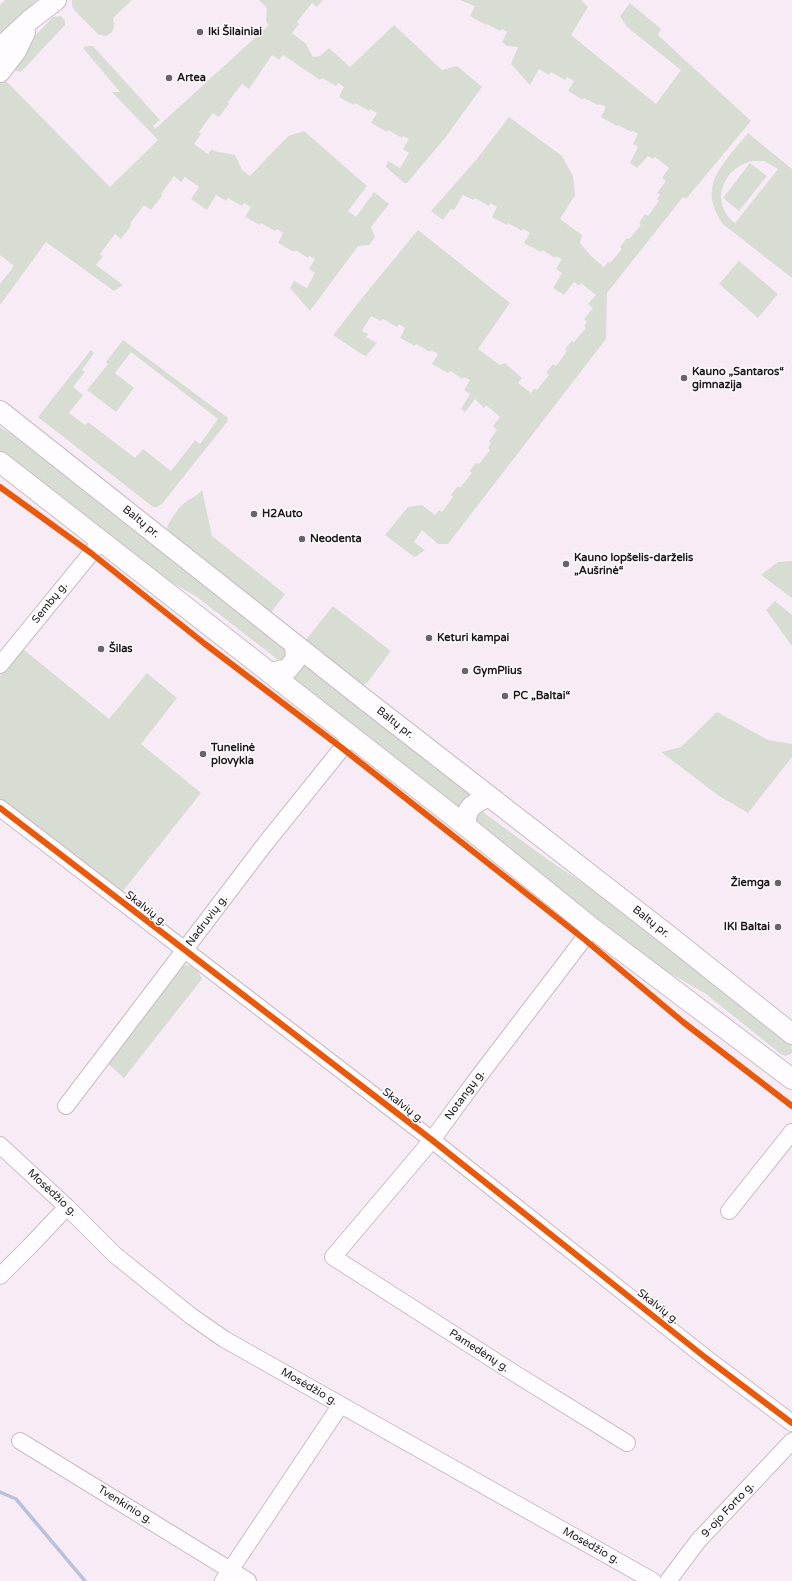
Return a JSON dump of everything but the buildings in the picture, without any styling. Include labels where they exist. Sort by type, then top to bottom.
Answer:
[{"type":"main road","points":[[0,48],[30,20],[56,0]]},
{"type":"main road","points":[[0,72],[16,51],[30,20]]},
{"type":"main road","name":"Baltų pr.","points":[[0,411],[792,1034]]},
{"type":"main road","points":[[0,462],[466,826],[592,928],[792,1079]]},
{"type":"main road","points":[[270,673],[288,669],[296,659],[296,645]]},
{"type":"main road","points":[[466,826],[467,811],[472,805],[489,796]]},
{"type":"main road","points":[[772,1063],[784,1066],[792,1064]]},
{"type":"street","name":"Sembų g.","points":[[0,665],[101,541]]},
{"type":"street","name":"Nadruvių g.","points":[[66,1106],[265,844],[351,737]]},
{"type":"street","name":"Skalvių g.","points":[[0,808],[184,951],[432,1140],[700,1353],[792,1422]]},
{"type":"street","name":"Notangų g.","points":[[333,1258],[432,1140],[592,928]]},
{"type":"street","points":[[730,1211],[792,1132]]},
{"type":"street","name":"Mosėdžio g.","points":[[0,1145],[67,1207],[115,1255],[191,1316],[224,1339],[340,1406],[653,1581]]},
{"type":"street","points":[[0,1276],[67,1207]]},
{"type":"street","name":"Pamedėnų g.","points":[[333,1258],[627,1443]]},
{"type":"street","points":[[227,1575],[340,1406]]},
{"type":"street","name":"Tvenkinio g.","points":[[20,1441],[227,1575],[248,1581]]},
{"type":"street","name":"9-ojo Forto g.","points":[[668,1581],[698,1541],[792,1441]]},
{"type":"shaded area","points":[[5,0],[37,0],[0,34],[0,5]]},
{"type":"shaded area","points":[[72,0],[132,0],[113,18],[114,29],[106,36],[99,35],[75,11],[72,6]]},
{"type":"shaded area","points":[[259,0],[323,0],[317,7],[312,3],[297,22],[299,24],[292,33],[306,44],[313,57],[320,56],[329,48],[350,67],[394,25],[442,70],[457,66],[482,87],[445,138],[407,183],[404,183],[386,167],[388,161],[400,168],[409,153],[403,149],[409,139],[403,136],[402,138],[388,130],[387,132],[371,123],[377,113],[370,109],[369,111],[355,103],[354,105],[339,97],[344,87],[338,83],[336,86],[322,78],[320,80],[283,55],[279,60],[272,55],[249,89],[242,84],[219,117],[213,113],[199,132],[201,134],[194,144],[208,154],[212,149],[214,151],[235,155],[242,170],[250,176],[288,136],[304,131],[367,186],[348,211],[356,217],[374,192],[389,204],[371,227],[375,237],[369,245],[358,246],[310,311],[290,288],[294,281],[307,288],[315,273],[309,269],[315,259],[310,256],[308,258],[295,250],[294,252],[278,243],[283,233],[277,229],[275,231],[261,223],[260,225],[245,217],[251,207],[244,203],[242,206],[228,198],[226,201],[216,195],[207,210],[191,199],[199,187],[185,177],[181,182],[174,176],[161,194],[162,196],[151,210],[144,205],[121,239],[115,234],[100,254],[103,256],[96,265],[123,285],[114,291],[46,242],[0,305],[0,284],[14,266],[0,255],[0,82],[3,78],[110,187],[158,140],[112,92],[120,92],[83,48],[86,46],[93,46],[160,120],[153,126],[155,129],[269,25],[266,21],[267,8]]},
{"type":"shaded area","points":[[460,0],[581,0],[588,7],[571,35],[656,104],[681,70],[627,27],[620,16],[630,3],[661,29],[658,35],[751,121],[686,199],[683,197],[607,293],[606,339],[448,544],[438,544],[422,530],[414,542],[425,550],[414,557],[385,535],[408,507],[422,505],[435,515],[439,510],[442,512],[453,497],[451,495],[458,486],[460,488],[472,473],[469,471],[476,463],[479,464],[490,450],[488,448],[491,443],[489,441],[497,430],[493,426],[500,417],[486,405],[484,408],[475,399],[465,412],[461,409],[470,394],[464,390],[470,380],[464,377],[463,379],[450,371],[448,373],[432,364],[438,354],[431,350],[430,352],[416,344],[415,346],[400,338],[405,328],[399,324],[397,327],[383,319],[381,321],[371,316],[362,331],[368,334],[366,337],[377,343],[366,356],[333,335],[418,230],[510,303],[478,349],[500,365],[505,363],[522,378],[518,383],[531,393],[535,388],[537,390],[549,375],[546,373],[553,364],[556,366],[567,351],[565,349],[572,341],[574,342],[586,328],[584,326],[587,322],[584,319],[593,308],[588,304],[596,295],[581,283],[579,286],[574,282],[564,295],[553,288],[562,273],[556,269],[562,259],[556,256],[555,258],[542,250],[541,252],[524,243],[530,233],[523,229],[522,231],[508,223],[507,225],[492,217],[497,207],[491,203],[489,206],[475,198],[473,200],[463,195],[454,210],[451,209],[443,220],[431,211],[476,160],[509,117],[562,156],[573,176],[575,195],[560,219],[582,235],[580,243],[591,256],[604,267],[608,262],[610,263],[622,249],[620,247],[627,238],[629,239],[641,225],[639,223],[645,214],[648,216],[659,201],[657,199],[660,195],[657,193],[666,181],[662,178],[669,168],[655,157],[653,159],[648,156],[637,168],[630,163],[638,147],[633,144],[638,134],[618,125],[617,126],[601,117],[606,107],[584,98],[583,100],[568,91],[574,81],[567,77],[565,80],[551,72],[549,75],[539,69],[530,85],[511,64],[518,47],[507,46],[502,42],[507,32],[502,29],[500,31],[487,24],[486,25],[470,16],[475,6]]},
{"type":"shaded area","points":[[61,16],[65,21],[65,25],[22,71],[19,72],[13,69],[33,38],[53,17]]},
{"type":"shaded area","points":[[748,133],[792,169],[792,278],[724,225],[716,211],[712,198],[716,176],[722,165]],"holes":[[[753,161],[764,161],[778,169],[735,223],[727,215],[723,205],[721,196],[723,186],[727,178],[734,170]]]},
{"type":"shaded area","points":[[750,163],[767,176],[739,211],[723,198]]},
{"type":"shaded area","points":[[739,261],[778,294],[758,318],[719,284]]},
{"type":"shaded area","points":[[123,340],[228,418],[227,422],[162,504],[157,507],[153,507],[38,417],[91,350],[94,353],[82,370],[85,372],[73,387],[83,395],[69,413],[85,425],[88,422],[135,458],[143,449],[171,471],[195,440],[200,444],[218,419],[131,352],[115,373],[134,388],[116,412],[87,390],[108,364],[106,362]]},
{"type":"shaded area","points":[[0,427],[26,443],[286,647],[288,653],[284,659],[277,659],[197,597],[149,569],[0,452]]},
{"type":"shaded area","points":[[202,490],[212,536],[285,594],[270,614],[170,534],[167,527],[181,506]]},
{"type":"shaded area","points":[[792,561],[792,598],[761,575],[778,562]]},
{"type":"shaded area","points":[[775,601],[792,615],[792,646],[766,610]]},
{"type":"shaded area","points":[[333,606],[391,651],[367,683],[363,685],[358,685],[304,642]]},
{"type":"shaded area","points":[[23,649],[109,719],[147,673],[177,698],[141,744],[201,793],[119,896],[0,799],[0,676]]},
{"type":"shaded area","points":[[301,661],[475,796],[459,811],[286,675]]},
{"type":"shaded area","points":[[717,712],[768,740],[792,744],[792,757],[748,813],[719,796],[661,752],[681,747]]},
{"type":"shaded area","points":[[480,810],[547,859],[605,898],[791,1043],[792,1053],[786,1056],[782,1055],[706,994],[661,968],[646,957],[476,823],[473,812]]},
{"type":"shaded area","points":[[187,965],[196,967],[202,979],[124,1078],[107,1063],[178,967]]},
{"type":"waterway","points":[[0,1492],[16,1499],[85,1581]]},
{"type":"cycle path","points":[[0,487],[91,553],[205,644],[342,748],[584,939],[683,1022],[792,1106]]},
{"type":"cycle path","points":[[0,808],[432,1140],[706,1358],[792,1423]]},
{"type":"place","name":"Iki Šilainiai","points":[[200,32]]},
{"type":"place","name":"Artea","points":[[169,78]]},
{"type":"place","name":"Kauno „Santaros“ gimnazija","points":[[684,378]]},
{"type":"place","name":"H2Auto","points":[[254,514]]},
{"type":"place","name":"Neodenta","points":[[302,539]]},
{"type":"place","name":"Kauno lopšelis-darželis „Aušrinė“","points":[[566,564]]},
{"type":"place","name":"Keturi kampai","points":[[429,638]]},
{"type":"place","name":"Šilas","points":[[101,649]]},
{"type":"place","name":"GymPlius","points":[[465,671]]},
{"type":"place","name":"PC „Baltai“","points":[[505,696]]},
{"type":"place","name":"Tunelinė plovykla","points":[[203,754]]},
{"type":"place","name":"Žiemga","points":[[778,883]]},
{"type":"place","name":"IKI Baltai","points":[[778,927]]}]
